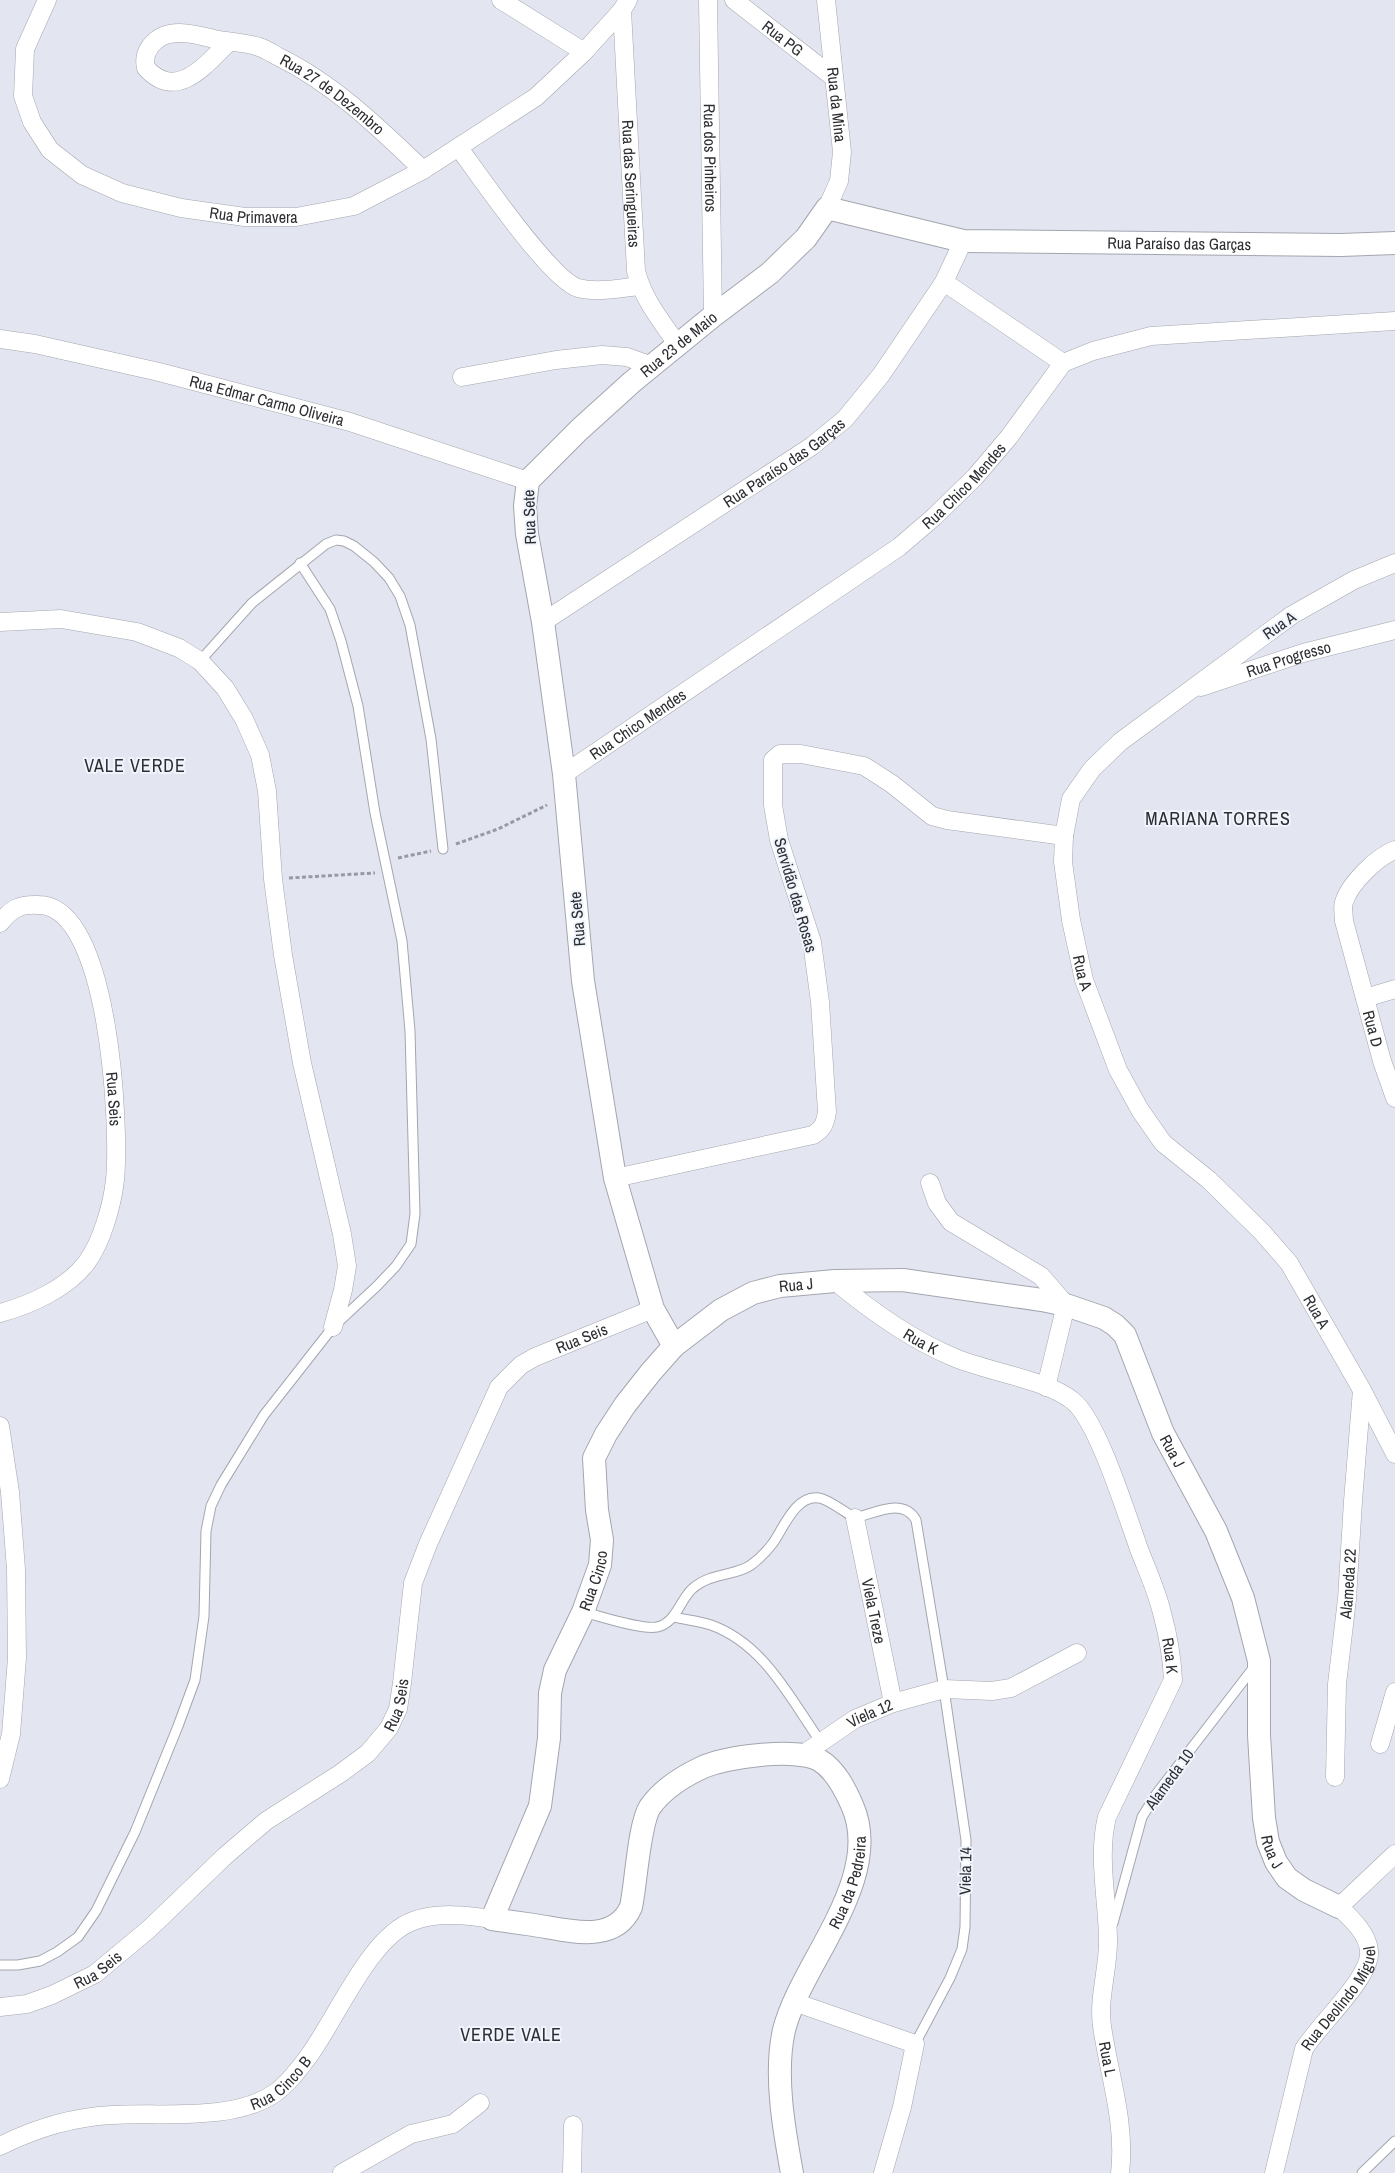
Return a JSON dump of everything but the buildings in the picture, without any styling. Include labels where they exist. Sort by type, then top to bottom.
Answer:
[{"type":"street","name":"Rua Primavera","points":[[47,0],[25,49],[23,96],[32,122],[50,150],[82,176],[122,193],[180,208],[245,217],[296,217],[354,206],[423,170],[536,97],[584,52],[625,5]]},
{"type":"street","points":[[501,0],[584,52]]},
{"type":"street","name":"Rua dos Pinheiros","points":[[708,0],[713,316]]},
{"type":"street","name":"Rua PG","points":[[734,0],[833,78]]},
{"type":"street","name":"Rua da Mina","points":[[826,0],[842,152],[838,181],[827,208]]},
{"type":"street","name":"Rua das Seringueiras","points":[[625,5],[636,271],[640,286],[648,303],[678,345]]},
{"type":"street","name":"Rua 27 de Dezembro","points":[[229,42],[259,47],[300,67],[370,120],[423,170]]},
{"type":"street","points":[[459,148],[517,226],[562,278],[578,288],[600,290],[640,286]]},
{"type":"street","name":"Rua 23 de Maio","points":[[528,481],[579,430],[652,366],[713,316],[770,273],[806,238],[827,208]]},
{"type":"street","name":"Rua Paraíso das Garças","points":[[827,208],[963,241],[1341,245],[1395,243]]},
{"type":"street","name":"Rua Paraíso das Garças","points":[[543,622],[812,446],[845,419],[881,375],[944,282],[963,241]]},
{"type":"street","points":[[944,282],[1063,363],[1093,351],[1151,336],[1395,321]]},
{"type":"street","name":"Rua Edmar Carmo Oliveira","points":[[0,339],[35,344],[159,372],[350,422],[528,481]]},
{"type":"street","points":[[462,377],[556,360],[602,355],[627,357],[652,366]]},
{"type":"street","name":"Rua Chico Mendes","points":[[564,785],[899,547],[934,517],[975,477],[1009,437],[1063,363]]},
{"type":"street","name":"Rua Sete","points":[[528,481],[525,506],[527,534],[543,622],[564,785],[583,981],[615,1178],[652,1309],[674,1346]]},
{"type":"street","name":"Rua A","points":[[1395,563],[1354,580],[1292,615],[1185,692],[1120,742],[1081,782],[1072,799],[1064,836],[1063,862],[1067,895],[1084,980],[1123,1078],[1140,1110],[1163,1142],[1209,1180],[1262,1232],[1289,1263],[1362,1390],[1395,1454]]},
{"type":"street","points":[[0,622],[61,619],[137,632],[179,648],[200,661],[225,688],[244,719],[260,755],[267,791],[273,879],[283,955],[302,1064],[342,1234],[347,1266],[333,1327]]},
{"type":"street","name":"Rua Progresso","points":[[1185,692],[1303,653],[1395,630]]},
{"type":"street","name":"Servidão das Rosas","points":[[615,1178],[813,1135],[826,1124],[827,1112],[820,1002],[812,942],[779,840],[772,805],[771,765],[776,756],[780,754],[801,754],[864,766],[899,789],[932,816],[947,820],[1064,836]]},
{"type":"street","points":[[1365,998],[1344,921],[1343,903],[1365,870],[1395,850]]},
{"type":"street","name":"Rua Seis","points":[[0,923],[7,914],[22,904],[46,905],[61,912],[79,934],[92,967],[111,1045],[114,1082],[115,1180],[102,1234],[86,1262],[69,1280],[39,1299],[0,1313]]},
{"type":"street","name":"Rua D","points":[[1395,989],[1365,998],[1388,1066],[1395,1098]]},
{"type":"street","points":[[930,1183],[937,1203],[951,1222],[1041,1276],[1066,1305],[1046,1387]]},
{"type":"street","name":"Rua J","points":[[753,1293],[780,1286],[835,1281],[903,1280],[1066,1305],[1104,1318],[1115,1325],[1125,1336],[1163,1433],[1195,1489],[1219,1539],[1243,1598],[1259,1661],[1259,1735],[1264,1818],[1268,1842],[1276,1862],[1287,1878],[1304,1890],[1339,1907]]},
{"type":"street","name":"Rua K","points":[[835,1281],[884,1319],[916,1339],[953,1358],[1046,1387],[1074,1401],[1089,1423],[1110,1469],[1162,1611],[1172,1660],[1173,1680],[1107,1817],[1102,1836],[1108,1944]]},
{"type":"street","name":"Rua Cinco","points":[[492,1919],[540,1806],[548,1746],[550,1693],[555,1670],[582,1612],[600,1565],[602,1540],[597,1510],[594,1458],[606,1434],[625,1405],[674,1346],[721,1310],[753,1293]]},
{"type":"street","name":"Rua Seis","points":[[0,2007],[35,2001],[95,1974],[149,1929],[225,1856],[266,1821],[341,1773],[368,1753],[390,1728],[398,1709],[413,1583],[428,1544],[499,1387],[521,1365],[652,1309]]},
{"type":"street","name":"Alameda 22","points":[[1335,1778],[1337,1684],[1347,1599],[1362,1390]]},
{"type":"street","points":[[0,1426],[10,1492],[16,1569],[17,1658],[11,1734],[0,1779]]},
{"type":"street","name":"Viela Treze","points":[[855,1518],[894,1703]]},
{"type":"street","name":"Viela 12","points":[[811,1748],[855,1720],[894,1703],[944,1689],[992,1691],[1011,1688],[1077,1653]]},
{"type":"street","points":[[1380,1744],[1395,1692]]},
{"type":"street","name":"Rua da Pedreira","points":[[492,1919],[583,1932],[604,1931],[619,1925],[627,1917],[631,1907],[644,1822],[649,1808],[667,1788],[702,1767],[751,1756],[785,1753],[811,1748],[819,1760],[833,1772],[854,1808],[859,1831],[859,1855],[844,1905],[794,2002],[779,2053],[781,2092],[792,2173]]},
{"type":"street","points":[[1339,1907],[1395,1854]]},
{"type":"street","name":"Rua Deolindo Miguel","points":[[1274,2173],[1304,2048],[1313,2034],[1362,1977],[1369,1961],[1369,1949],[1366,1940],[1350,1917],[1339,1907]]},
{"type":"street","name":"Rua Cinco B","points":[[0,2146],[23,2135],[66,2120],[112,2115],[165,2116],[209,2112],[250,2105],[276,2093],[298,2070],[321,2040],[356,1979],[380,1947],[398,1929],[412,1921],[443,1916],[467,1915],[492,1919]]},
{"type":"street","name":"Rua L","points":[[1108,1944],[1101,2023],[1118,2100],[1122,2157],[1120,2173]]},
{"type":"street","points":[[794,2002],[915,2044],[902,2107],[883,2173]]},
{"type":"street","points":[[342,2173],[410,2134],[453,2124],[480,2103]]},
{"type":"street","points":[[572,2173],[573,2124]]},
{"type":"lane","points":[[200,661],[252,603],[326,544],[336,540],[344,541],[374,562],[389,578],[400,596],[410,625],[431,739],[443,849]]},
{"type":"lane","points":[[0,1965],[18,1965],[40,1960],[57,1952],[78,1937],[96,1911],[135,1832],[195,1680],[204,1616],[206,1531],[211,1506],[221,1485],[264,1415],[333,1327],[396,1266],[411,1244],[415,1214],[409,1022],[402,941],[386,872],[358,706],[341,641],[330,608],[300,563]]},
{"type":"lane","points":[[582,1612],[646,1627],[658,1626],[674,1617],[689,1592],[698,1584],[712,1577],[749,1566],[761,1556],[802,1502],[809,1498],[819,1498],[855,1518]]},
{"type":"lane","name":"Viela 14","points":[[855,1518],[902,1507],[908,1509],[916,1520],[944,1689],[966,1840],[965,1926],[962,1949],[950,1978],[915,2044]]},
{"type":"lane","points":[[674,1617],[712,1625],[752,1648],[770,1668],[811,1748]]},
{"type":"lane","name":"Alameda 10","points":[[1108,1944],[1142,1818],[1157,1793],[1259,1661]]},
{"type":"lane","points":[[1362,2173],[1395,2141]]},
{"type":"path","points":[[384,860],[443,849],[498,829],[564,785]]},
{"type":"path","points":[[273,879],[386,872]]},
{"type":"district","name":"VALE VERDE","points":[[135,766]]},
{"type":"district","name":"MARIANA TORRES","points":[[1218,819]]},
{"type":"district","name":"VERDE VALE","points":[[511,2035]]}]
